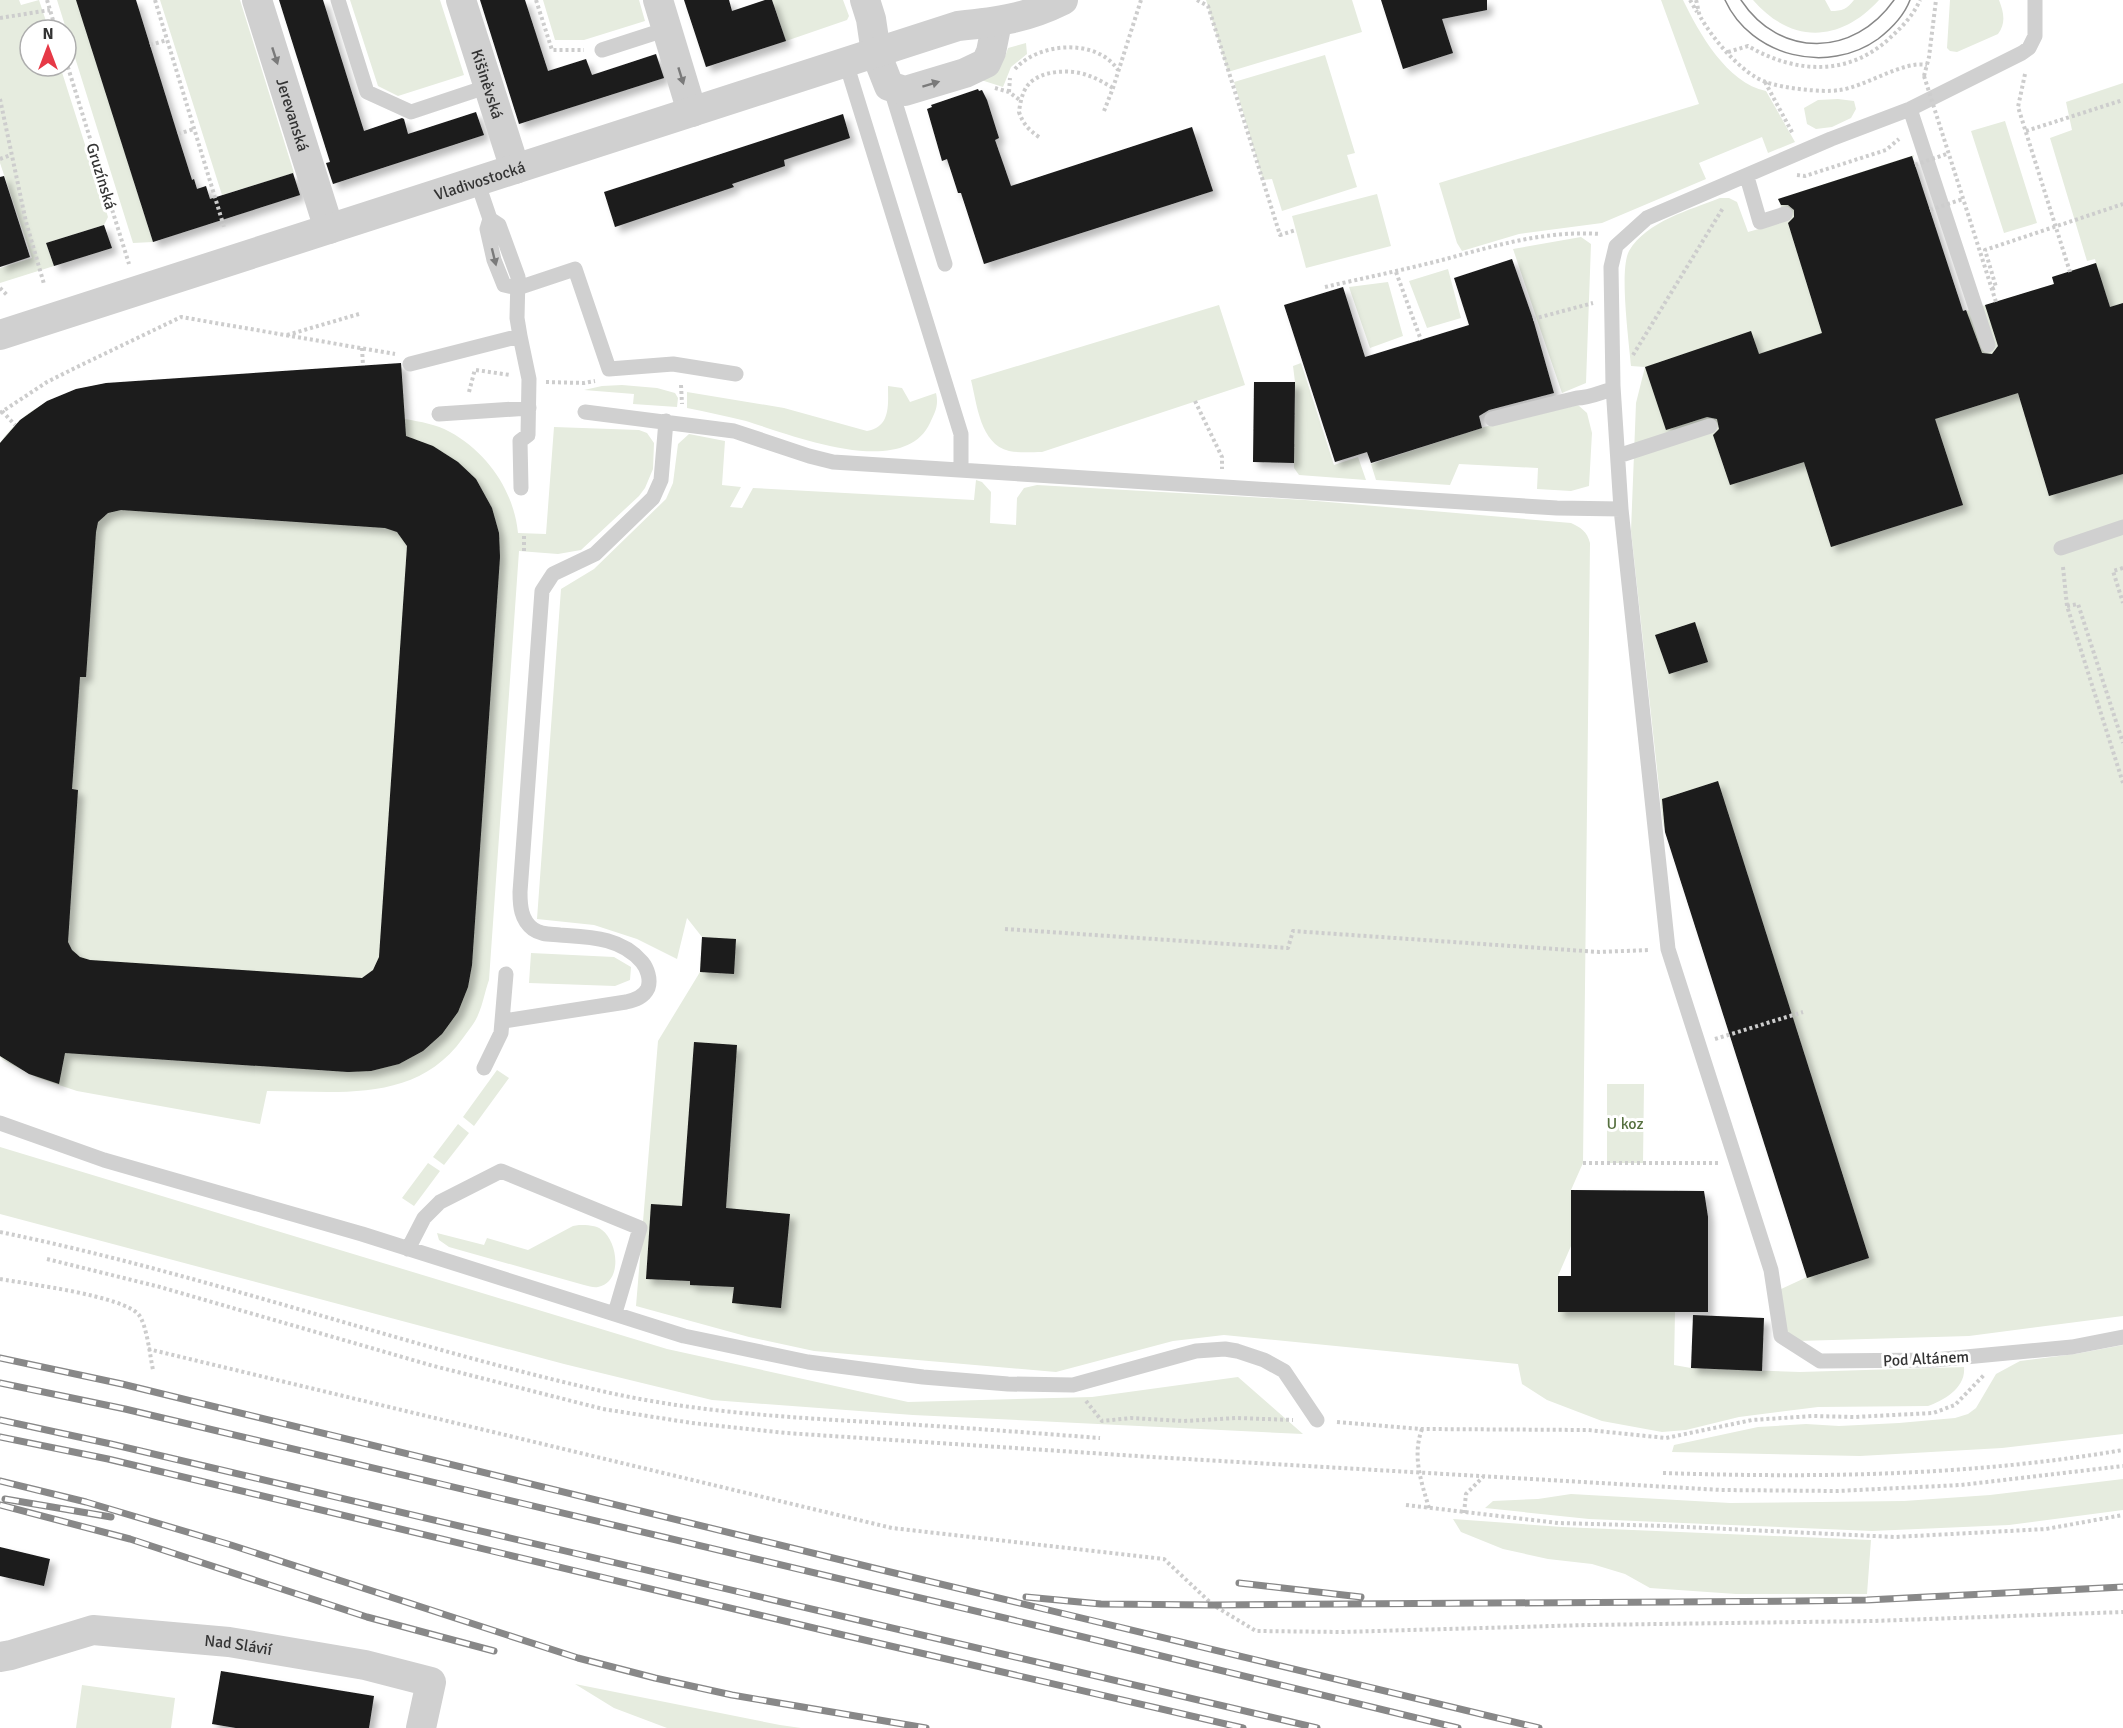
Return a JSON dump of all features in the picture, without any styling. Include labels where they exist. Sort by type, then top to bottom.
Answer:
[{"type":"street","name":"Jerevanská","points":[[257,0],[329,229]]},
{"type":"street","name":"Kišiněvská","points":[[461,0],[515,169]]},
{"type":"street","points":[[658,0],[692,112]]},
{"type":"street","points":[[865,0],[871,19],[865,56],[890,86],[905,92],[965,74],[986,63],[991,52],[998,11]]},
{"type":"street","name":"Vladivostocká","points":[[0,335],[958,26],[998,11],[1019,17],[1063,0]]},
{"type":"street","name":"Nad Slávií","points":[[0,1657],[93,1630],[229,1642],[365,1665],[431,1682],[420,1728]]},
{"type":"lane","points":[[338,0],[367,92],[411,112],[489,86]]},
{"type":"lane","name":"Pod Altánem","points":[[2035,0],[2036,27],[2032,44],[2007,62],[1911,109],[1803,151],[1748,182],[1647,218],[1616,246],[1611,267],[1613,388],[1617,456],[1668,950],[1771,1270],[1781,1336],[1820,1361],[1935,1360],[2072,1347],[2123,1337]]},
{"type":"lane","points":[[602,50],[667,29]]},
{"type":"lane","points":[[865,56],[893,96],[945,264]]},
{"type":"lane","points":[[865,56],[962,434],[961,470]]},
{"type":"lane","points":[[1911,109],[1988,345]]},
{"type":"lane","points":[[477,181],[490,219],[487,229],[497,270],[504,285],[518,288],[575,268],[609,369],[673,364],[736,374]]},
{"type":"lane","points":[[1748,182],[1760,222],[1785,214]]},
{"type":"lane","points":[[518,288],[517,318],[529,379],[528,435],[520,441],[521,488]]},
{"type":"lane","points":[[410,364],[520,336]]},
{"type":"lane","points":[[1492,419],[1577,398],[1591,397],[1613,388]]},
{"type":"lane","points":[[439,414],[529,408]]},
{"type":"lane","points":[[585,412],[734,431],[833,462],[1557,508],[1621,509]]},
{"type":"lane","points":[[504,1021],[626,1002],[637,999],[648,989],[649,980],[644,964],[624,947],[597,938],[544,934],[531,927],[525,921],[520,908],[520,892],[542,591],[553,574],[595,554],[653,498],[661,480],[666,421]]},
{"type":"lane","points":[[1617,456],[1710,426]]},
{"type":"lane","points":[[2061,548],[2123,527]]},
{"type":"lane","points":[[484,1068],[498,1044],[504,1021],[507,974]]},
{"type":"lane","points":[[0,1123],[104,1160],[408,1249],[684,1336],[808,1362],[923,1377],[1008,1384],[1073,1384],[1197,1352],[1225,1349],[1264,1360],[1284,1371],[1317,1420]]},
{"type":"lane","points":[[408,1249],[424,1218],[440,1202],[501,1171],[640,1228],[615,1313]]},
{"type":"path","points":[[47,0],[52,18]]},
{"type":"path","points":[[154,0],[224,227]]},
{"type":"path","points":[[536,0],[552,50],[602,50]]},
{"type":"path","points":[[1104,111],[1141,0]]},
{"type":"path","points":[[1197,0],[1208,6],[1280,235],[1296,230]]},
{"type":"path","points":[[1690,0],[1727,52],[1748,72],[1764,82],[1786,87],[1839,91],[1916,63],[1927,66]]},
{"type":"path","points":[[1696,0],[1700,16]]},
{"type":"path","points":[[1727,52],[1748,46],[1784,63],[1808,67],[1840,65],[1856,60],[1883,45],[1916,9],[1920,0]]},
{"type":"path","points":[[1936,0],[1924,76],[1994,288]]},
{"type":"path","points":[[0,18],[50,10]]},
{"type":"path","points":[[150,45],[167,40]]},
{"type":"path","points":[[1009,92],[1011,76],[1015,70],[1021,63],[1043,51],[1059,48],[1090,50],[1112,60],[1118,70]]},
{"type":"path","points":[[2025,69],[2018,106],[2070,272]]},
{"type":"path","points":[[1039,137],[1022,122],[1019,112],[1027,86],[1036,78],[1047,74],[1075,72],[1087,74],[1113,88]]},
{"type":"path","name":"Gruzínská","points":[[71,78],[137,291]]},
{"type":"path","points":[[1764,82],[1803,151]]},
{"type":"path","points":[[0,99],[26,222],[44,284]]},
{"type":"path","points":[[2026,131],[2123,100]]},
{"type":"path","points":[[1794,175],[1804,176],[1886,150],[1916,124]]},
{"type":"path","points":[[178,134],[194,129]]},
{"type":"path","points":[[1915,165],[1949,153]]},
{"type":"path","points":[[0,159],[11,155]]},
{"type":"path","points":[[1613,388],[1729,198],[1748,182]]},
{"type":"path","points":[[1930,210],[1964,199]]},
{"type":"path","points":[[1996,303],[1985,250],[2123,204]]},
{"type":"path","points":[[20,224],[26,222]]},
{"type":"path","points":[[1324,287],[1396,272],[1520,240],[1565,232],[1628,236]]},
{"type":"path","points":[[1396,272],[1421,340]]},
{"type":"path","points":[[0,288],[7,295]]},
{"type":"path","points":[[1533,319],[1613,297]]},
{"type":"path","points":[[286,335],[359,314]]},
{"type":"path","points":[[15,425],[1,412],[57,377],[181,317],[435,359],[539,382],[584,383]]},
{"type":"path","points":[[362,348],[363,366]]},
{"type":"path","points":[[681,408],[682,389]]},
{"type":"path","points":[[1195,401],[1222,457],[1221,486]]},
{"type":"path","points":[[524,533],[524,551]]},
{"type":"path","points":[[2061,548],[2067,606],[2123,783]]},
{"type":"path","points":[[2123,568],[2113,571],[2123,603]]},
{"type":"path","points":[[2067,606],[2078,604],[2123,743]]},
{"type":"path","points":[[1005,929],[1288,948],[1293,931],[1599,952],[1668,950]]},
{"type":"path","points":[[1736,1033],[1803,1012]]},
{"type":"path","points":[[1583,1163],[1736,1163]]},
{"type":"path","points":[[0,1232],[165,1271],[441,1352],[608,1392],[695,1407],[790,1418],[1100,1438]]},
{"type":"path","points":[[47,1259],[160,1287],[430,1365],[591,1406],[692,1423],[786,1433],[1483,1478],[1721,1490],[1837,1491],[1961,1485],[2123,1466]]},
{"type":"path","points":[[0,1279],[106,1299],[124,1305],[138,1314],[142,1320],[153,1370]]},
{"type":"path","points":[[148,1348],[892,1528],[1164,1559],[1213,1605],[1256,1631],[1341,1632],[1873,1621],[2123,1612]]},
{"type":"path","points":[[1096,1415],[1102,1421],[1131,1418],[1184,1421],[1237,1418],[1317,1420],[1422,1429],[1588,1430],[1666,1438],[1752,1420],[1933,1413],[1955,1405],[1993,1367],[2023,1352]]},
{"type":"path","points":[[1422,1429],[1416,1443],[1419,1474],[1429,1508]]},
{"type":"path","points":[[1663,1473],[1835,1475],[1962,1470],[2123,1450]]},
{"type":"path","points":[[1464,1513],[1466,1494],[1483,1478]]},
{"type":"path","points":[[1406,1505],[1558,1523],[1895,1536],[2046,1528],[2123,1515]]},
{"type":"green space","points":[[0,0],[19,0],[21,5],[39,0],[45,18],[18,18],[18,78],[64,78],[108,217],[104,225],[46,243],[54,266],[0,283],[0,268],[32,258],[0,163]]},
{"type":"green space","points":[[57,0],[77,0],[153,242],[133,243],[78,67],[78,18],[63,18]]},
{"type":"green space","points":[[160,0],[240,0],[294,173],[222,195]]},
{"type":"green space","points":[[350,0],[440,0],[464,75],[398,96],[378,86]]},
{"type":"green space","points":[[543,0],[639,0],[645,21],[584,40],[555,40]]},
{"type":"green space","points":[[772,0],[843,0],[849,16],[847,20],[786,41]]},
{"type":"green space","points":[[1206,0],[1352,0],[1362,32],[1228,72]]},
{"type":"green space","points":[[1661,0],[1683,0],[1697,27],[1716,55],[1739,78],[1766,91],[1795,142],[1768,153],[1762,137],[1699,163],[1706,179],[1602,223],[1519,234],[1462,251],[1457,243],[1439,183],[1699,104]]},
{"type":"green space","points":[[1753,0],[1825,0],[1831,11],[1838,11],[1849,6],[1854,0],[1879,0],[1864,14],[1848,24],[1816,33],[1799,31],[1783,25]]},
{"type":"green space","points":[[1950,0],[1999,0],[2003,18],[1998,34],[1957,52],[1950,51],[1947,48]]},
{"type":"green space","points":[[1026,43],[1027,54],[1011,67],[1003,87],[981,80],[998,67],[1008,48]]},
{"type":"green space","points":[[1325,55],[1355,153],[1347,155],[1357,187],[1282,211],[1272,179],[1263,180],[1234,82]]},
{"type":"green space","points":[[2123,83],[2123,1316],[1969,1336],[1798,1341],[1784,1329],[1779,1290],[1807,1277],[1663,824],[1631,531],[1636,403],[1645,367],[1631,366],[1625,289],[1626,260],[1629,251],[1637,241],[1658,224],[1720,198],[1729,198],[1737,202],[1748,232],[1787,221],[1778,199],[1914,155],[1913,159],[1963,312],[2054,284],[2052,277],[2096,263],[2095,259],[2087,261],[2050,138],[2072,130],[2066,102]]},
{"type":"green space","points":[[1818,100],[1854,101],[1856,109],[1851,118],[1832,127],[1816,129],[1807,124],[1804,108]]},
{"type":"green space","points":[[2005,121],[2037,223],[2004,233],[1971,131]]},
{"type":"green space","points":[[1377,194],[1391,246],[1306,268],[1292,216]]},
{"type":"green space","points":[[1581,237],[1591,244],[1586,383],[1562,393],[1513,249]]},
{"type":"green space","points":[[1448,269],[1461,318],[1427,328],[1409,281]]},
{"type":"green space","points":[[1388,282],[1403,336],[1370,348],[1349,287]]},
{"type":"green space","points":[[1219,305],[1245,385],[1042,452],[1009,451],[999,447],[986,432],[981,422],[971,380]]},
{"type":"green space","points":[[1301,363],[1334,465],[1358,457],[1366,480],[1299,475],[1294,468],[1295,382],[1293,366]]},
{"type":"green space","points":[[401,364],[405,419],[445,429],[476,450],[496,474],[504,488],[511,502],[518,533],[546,534],[554,427],[639,430],[647,433],[654,443],[653,469],[645,488],[581,550],[558,554],[519,551],[489,980],[475,1021],[444,1059],[423,1074],[399,1084],[348,1092],[267,1091],[260,1124],[77,1091],[38,1078],[3,1060],[0,1057],[0,443],[21,419],[33,410],[61,396],[90,387],[106,384]]},
{"type":"green space","points":[[622,385],[657,388],[675,393],[678,398],[677,407],[633,404],[634,394],[584,390]]},
{"type":"green space","points":[[888,386],[902,388],[910,402],[936,393],[937,398],[936,409],[930,423],[916,440],[896,449],[871,451],[844,449],[816,443],[746,421],[687,408],[687,392],[784,408],[867,431],[875,429],[884,420],[888,407]]},
{"type":"green space","points":[[1578,405],[1587,413],[1592,433],[1589,486],[1571,491],[1537,489],[1538,468],[1459,464],[1450,485],[1376,480],[1371,464],[1484,427]]},
{"type":"green space","points":[[689,434],[725,441],[722,485],[741,487],[730,507],[742,508],[753,488],[974,500],[976,480],[982,482],[991,492],[990,523],[1016,525],[1017,498],[1024,488],[1037,485],[1305,500],[1571,523],[1581,528],[1590,543],[1583,1163],[1571,1190],[1571,1246],[1558,1276],[1558,1312],[1675,1312],[1674,1365],[1691,1368],[1800,1372],[1964,1367],[1964,1374],[1958,1387],[1947,1397],[1928,1406],[1818,1407],[1739,1417],[1686,1430],[1662,1432],[1602,1421],[1547,1400],[1522,1384],[1518,1364],[1224,1335],[1173,1341],[1056,1372],[814,1351],[749,1337],[636,1306],[658,1041],[700,972],[702,937],[687,918],[677,959],[637,939],[594,925],[537,919],[561,589],[594,569],[666,499],[673,483],[678,444]]},
{"type":"green space","points":[[531,953],[614,957],[631,967],[630,980],[615,986],[529,983]]},
{"type":"green space","points":[[497,1070],[509,1078],[474,1126],[463,1117]]},
{"type":"green space","name":"U koz","points":[[1607,1084],[1644,1084],[1643,1163],[1607,1163]]},
{"type":"green space","points":[[458,1124],[469,1133],[444,1165],[433,1157]]},
{"type":"green space","points":[[0,1147],[667,1349],[908,1402],[1092,1397],[1238,1377],[1303,1434],[913,1415],[712,1400],[564,1364],[0,1214]]},
{"type":"green space","points":[[428,1163],[440,1171],[414,1206],[402,1198]]},
{"type":"green space","points":[[579,1225],[594,1226],[602,1230],[612,1243],[614,1270],[606,1284],[598,1287],[584,1285],[449,1247],[439,1240],[437,1233],[484,1245],[487,1238],[528,1250]]},
{"type":"green space","points":[[2123,1345],[2123,1434],[2002,1448],[1860,1456],[1672,1452],[1674,1445],[1758,1427],[1806,1424],[1839,1426],[1955,1418],[1968,1414],[1976,1408],[1996,1374],[2020,1361]]},
{"type":"green space","points":[[2123,1479],[2123,1510],[2009,1525],[1872,1531],[1589,1519],[1485,1508],[1493,1501],[1538,1499],[1571,1494],[1730,1503],[1904,1501],[1990,1495]]},
{"type":"green space","points":[[1453,1519],[1562,1527],[1871,1540],[1867,1594],[1736,1594],[1650,1588],[1625,1574],[1592,1564],[1548,1559],[1503,1549],[1461,1532]]},
{"type":"green space","points":[[575,1684],[801,1728],[667,1728],[614,1708]]},
{"type":"green space","points":[[82,1685],[175,1698],[171,1728],[76,1728]]},
{"type":"building","points":[[76,0],[136,0],[192,180],[194,179],[197,189],[206,186],[210,199],[293,173],[300,195],[153,242]]},
{"type":"building","points":[[279,0],[323,0],[364,131],[402,118],[408,134],[476,112],[484,135],[333,184],[326,163],[330,162]]},
{"type":"building","points":[[480,0],[525,0],[548,71],[586,59],[592,75],[656,54],[664,78],[519,124]]},
{"type":"building","points":[[684,0],[729,0],[732,11],[765,0],[772,0],[786,41],[706,67]]},
{"type":"building","points":[[1381,0],[1487,0],[1487,10],[1442,19],[1453,53],[1403,69]]},
{"type":"building","points":[[978,89],[982,90],[987,100],[999,138],[995,140],[1011,186],[1192,127],[1213,191],[984,264],[961,193],[958,193],[947,159],[942,161],[927,109],[932,107],[931,105]]},
{"type":"building","points":[[843,114],[850,138],[784,160],[785,166],[732,184],[734,187],[615,227],[604,192]]},
{"type":"building","points":[[1912,156],[1963,311],[1966,310],[1982,353],[1992,354],[1998,346],[1985,305],[2054,284],[2052,277],[2096,263],[2110,307],[2123,303],[2123,474],[2049,496],[2018,393],[1935,419],[1963,505],[1831,547],[1804,462],[1730,485],[1713,435],[1719,429],[1717,419],[1707,417],[1666,430],[1645,367],[1751,331],[1759,354],[1822,333],[1788,223],[1794,217],[1794,210],[1788,205],[1781,205],[1778,199]]},
{"type":"building","points":[[4,176],[30,257],[0,267],[0,177]]},
{"type":"building","points":[[104,225],[112,248],[54,266],[46,243]]},
{"type":"building","points":[[1512,259],[1533,319],[1554,393],[1489,410],[1479,416],[1482,428],[1371,463],[1367,452],[1335,462],[1284,305],[1343,287],[1365,357],[1469,325],[1454,278]]},
{"type":"building","points":[[401,363],[406,436],[433,446],[458,462],[476,479],[492,508],[499,533],[500,557],[472,965],[468,987],[458,1012],[442,1034],[423,1051],[399,1064],[371,1071],[348,1072],[65,1053],[59,1084],[29,1074],[0,1056],[0,443],[20,420],[47,401],[76,389],[106,383]],"holes":[[[121,510],[385,528],[397,532],[407,546],[379,957],[373,970],[362,978],[90,960],[80,957],[72,950],[68,942],[78,790],[72,789],[80,677],[86,677],[98,522],[108,513]]]},
{"type":"building","points":[[1254,382],[1295,382],[1294,463],[1253,462]]},
{"type":"building","points":[[1695,622],[1708,662],[1669,674],[1655,635]]},
{"type":"building","points":[[1718,781],[1869,1258],[1807,1278],[1665,832],[1662,799]]},
{"type":"building","points":[[702,937],[736,939],[734,974],[700,972]]},
{"type":"building","points":[[694,1042],[737,1045],[726,1208],[790,1214],[781,1308],[732,1303],[734,1287],[690,1285],[690,1281],[646,1279],[651,1204],[682,1206]]},
{"type":"building","points":[[1571,1190],[1704,1191],[1708,1217],[1708,1312],[1558,1312],[1558,1276],[1571,1276]]},
{"type":"building","points":[[1693,1315],[1764,1318],[1762,1371],[1691,1368]]},
{"type":"building","points":[[0,1547],[50,1559],[44,1586],[0,1576]]},
{"type":"building","points":[[221,1671],[374,1696],[369,1728],[236,1728],[212,1724]]},
{"type":"tram line","points":[[1725,0],[1737,20],[1753,35],[1772,47],[1814,58],[1837,56],[1858,50],[1878,39],[1897,22],[1910,0]]},
{"type":"tram line","points":[[1741,0],[1757,19],[1776,33],[1796,41],[1817,44],[1838,41],[1859,32],[1878,19],[1894,0]]},
{"type":"railway","points":[[0,1358],[122,1384],[1539,1728]]},
{"type":"railway","points":[[0,1383],[125,1409],[1458,1728]]},
{"type":"railway","points":[[0,1420],[111,1444],[1317,1728]]},
{"type":"railway","points":[[0,1437],[108,1459],[1243,1728]]},
{"type":"railway","points":[[0,1481],[86,1502],[231,1545],[578,1658],[732,1695],[926,1728]]},
{"type":"railway","points":[[5,1499],[111,1517]]},
{"type":"railway","points":[[0,1505],[130,1539],[367,1617],[494,1651]]},
{"type":"railway","points":[[1239,1583],[1361,1597]]},
{"type":"railway","points":[[1026,1597],[1101,1604],[1213,1605],[1799,1601],[1867,1600],[2123,1587]]}]
